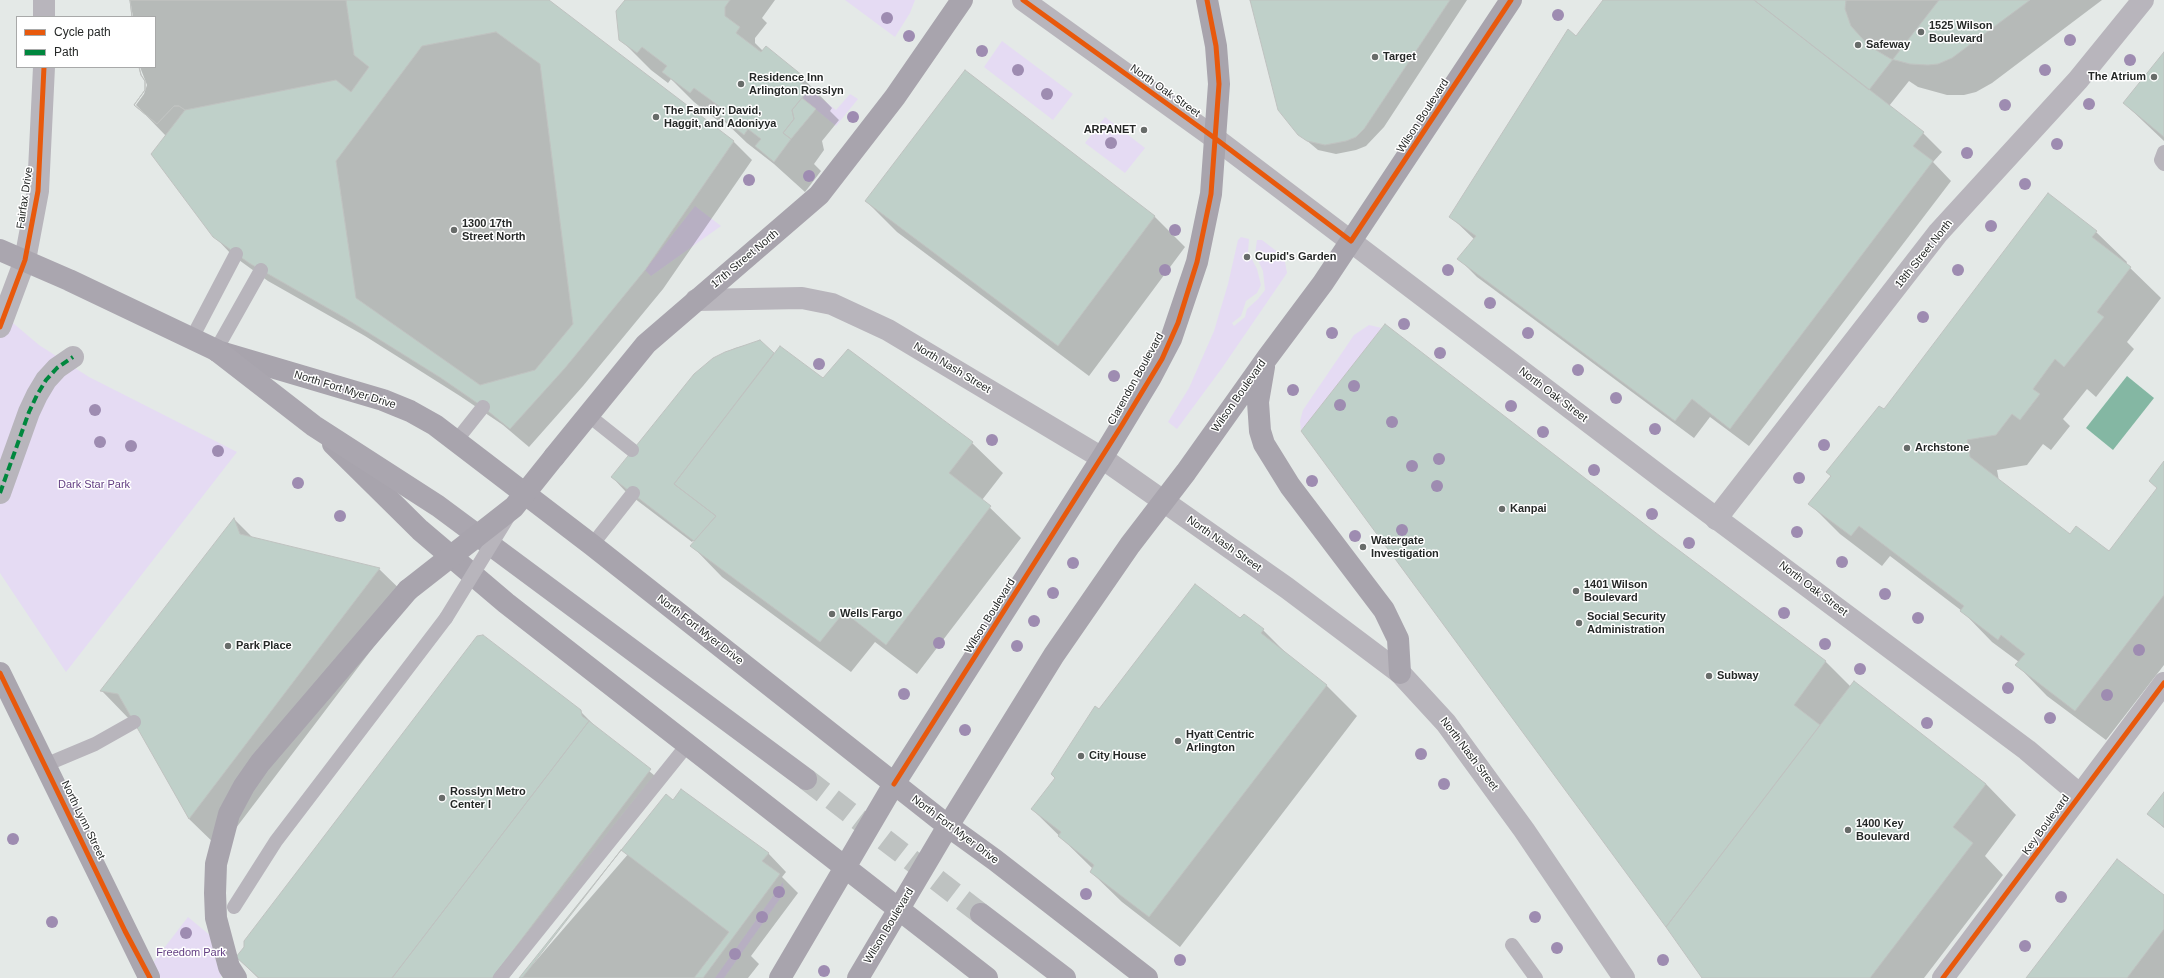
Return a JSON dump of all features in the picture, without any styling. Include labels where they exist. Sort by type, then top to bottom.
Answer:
[{"type":"highway","name":"North Fort Myer Drive","points":[[0,250],[25,260],[216,350],[314,426],[438,506],[806,779]]},
{"type":"highway","name":"North Lynn Street","points":[[0,673],[149,977]]},
{"type":"highway","points":[[981,914],[1065,978]]},
{"type":"main road","name":"17th Street North","points":[[236,978],[229,967],[216,918],[216,864],[229,814],[244,786],[260,764],[408,590],[514,507],[646,344],[820,195],[894,97],[962,0]]},
{"type":"main road","name":"Clarendon Boulevard","points":[[1102,458],[1162,359],[1184,306],[1206,225],[1211,194],[1219,84],[1216,46],[1207,0]]},
{"type":"main road","name":"Wilson Boulevard","points":[[858,978],[948,826],[1054,655],[1351,241],[1511,0]]},
{"type":"main road","name":"North Fort Myer Drive","points":[[216,350],[383,400],[410,411],[435,425],[592,545],[948,826],[995,860],[1147,978]]},
{"type":"main road","points":[[1267,358],[1258,402],[1260,431],[1264,444],[1290,486],[1384,610],[1398,639],[1400,673]]},
{"type":"main road","name":"North Fort Myer Drive","points":[[314,426],[420,530],[506,603],[987,978]]},
{"type":"main road","name":"Wilson Boulevard","points":[[780,978],[894,784],[1102,458]]},
{"type":"street","points":[[44,0],[44,16]]},
{"type":"street","name":"North Oak Street","points":[[1023,0],[1216,139],[1716,519],[2016,742],[2080,795]]},
{"type":"street","name":"18th Street North","points":[[1716,519],[1938,233],[2078,80],[2143,0]]},
{"type":"street","name":"Fairfax Drive","points":[[0,327],[25,260],[38,191],[44,68]]},
{"type":"street","name":"North Nash Street","points":[[696,300],[794,297],[832,304],[888,330],[1102,458],[1287,588],[1400,673],[1446,723],[1476,761],[1624,978]]},
{"type":"street","points":[[0,493],[29,412],[37,395],[46,380],[57,368],[73,357]]},
{"type":"street","name":"Key Boulevard","points":[[1943,978],[2164,683]]},
{"type":"lane","points":[[2164,152],[2161,160],[2164,164]]},
{"type":"lane","points":[[192,338],[236,254]]},
{"type":"lane","points":[[216,350],[261,270]]},
{"type":"lane","points":[[456,441],[483,407]]},
{"type":"lane","points":[[588,415],[632,450]]},
{"type":"lane","points":[[592,545],[633,494]]},
{"type":"lane","points":[[234,907],[276,841],[446,618],[514,507]]},
{"type":"lane","points":[[45,765],[95,744],[134,722]]},
{"type":"lane","points":[[500,978],[688,744]]},
{"type":"lane","points":[[1512,945],[1536,978]]},
{"type":"green space","points":[[845,0],[915,0],[910,13],[895,37]]},
{"type":"green space","points":[[1002,41],[1073,94],[1053,120],[984,67]]},
{"type":"green space","points":[[809,89],[836,110],[850,94],[858,99],[836,126],[802,98]]},
{"type":"green space","points":[[1105,117],[1145,148],[1125,173],[1085,143]]},
{"type":"green space","points":[[695,206],[721,226],[651,276],[645,270]]},
{"type":"green space","points":[[1241,237],[1249,239],[1248,252],[1257,269],[1261,285],[1257,293],[1246,301],[1241,316],[1232,323],[1234,326],[1245,317],[1247,309],[1265,290],[1263,271],[1255,254],[1257,240],[1262,240],[1279,253],[1285,262],[1287,273],[1222,368],[1177,429],[1168,422],[1189,388],[1214,331],[1228,284],[1238,240]]},
{"type":"green space","name":"Dark Star Park","points":[[0,312],[39,345],[89,377],[237,452],[66,672],[0,573]]},
{"type":"green space","points":[[1369,325],[1382,328],[1301,431],[1300,421],[1303,410],[1354,335]]},
{"type":"green space","points":[[783,882],[784,893],[724,978],[715,978]]},
{"type":"green space","name":"Freedom Park","points":[[188,917],[236,957],[220,978],[141,978]]},
{"type":"shaded area","points":[[2127,376],[2154,398],[2113,450],[2086,428]]},
{"type":"building","points":[[130,0],[346,0],[354,55],[369,67],[351,92],[336,80],[185,110],[179,106],[174,106],[157,124],[134,105],[145,90],[145,81],[141,75],[139,68],[156,68],[156,16],[132,16]]},
{"type":"building","points":[[130,0],[549,0],[734,141],[645,270],[565,368],[510,429],[483,407],[441,378],[345,318],[249,263],[213,237],[151,154],[185,110],[179,106],[174,106],[157,124],[134,105],[145,90],[145,81],[141,75],[139,68],[156,68],[156,16],[132,16]]},
{"type":"building","name":"Residence Inn Arlington Rosslyn","points":[[625,0],[730,0],[725,7],[725,16],[740,27],[736,33],[761,52],[766,46],[803,76],[799,81],[809,89],[792,110],[794,119],[783,133],[791,139],[774,162],[755,146],[761,139],[748,129],[744,135],[715,112],[719,106],[694,88],[690,93],[662,72],[667,66],[642,47],[637,53],[619,40],[616,11]]},
{"type":"building","points":[[1250,0],[1450,0],[1364,129],[1356,137],[1346,141],[1325,145],[1307,141],[1298,135],[1278,110]]},
{"type":"building","points":[[1603,0],[1754,0],[1924,132],[1913,146],[1933,161],[1730,429],[1692,399],[1675,421],[1457,259],[1476,236],[1449,217],[1568,29],[1576,36]]},
{"type":"building","name":"Safeway","points":[[1754,0],[1939,0],[1869,90]]},
{"type":"building","name":"1525 Wilson Boulevard","points":[[1846,0],[2030,0],[1952,58],[1938,64],[1928,65],[1910,64],[1891,59],[1869,46],[1851,26],[1845,9]]},
{"type":"building","name":"1300 17th Street North","points":[[496,32],[540,64],[573,324],[535,370],[480,385],[356,298],[336,161],[422,46]]},
{"type":"building","name":"The Atrium","points":[[2164,52],[2164,137],[2123,103]]},
{"type":"building","points":[[965,70],[1155,216],[1058,346],[865,201]]},
{"type":"building","points":[[802,98],[816,109],[791,139],[783,133],[794,119],[792,110]]},
{"type":"building","name":"Archstone","points":[[2048,193],[2097,231],[2092,237],[2131,267],[2097,312],[2104,317],[2064,367],[2055,359],[2033,389],[2040,394],[2020,420],[2012,414],[1996,435],[1967,440],[1970,457],[2070,534],[2076,526],[2109,551],[2157,488],[2149,481],[2164,461],[2164,595],[2075,711],[2015,665],[2025,654],[2001,635],[1998,640],[1960,611],[1964,606],[1859,526],[1851,536],[1808,504],[1831,476],[1826,472],[1879,406],[1884,409]]},
{"type":"building","name":"1401 Wilson Boulevard","points":[[1385,324],[1660,536],[1826,661],[1794,705],[1820,725],[1666,927],[1301,431]]},
{"type":"building","points":[[760,340],[774,353],[674,484],[716,516],[694,541],[611,477],[694,374],[713,358],[725,352]]},
{"type":"building","points":[[780,346],[823,378],[848,349],[973,442],[949,473],[991,506],[886,645],[844,612],[820,642],[690,546],[716,516],[674,484]]},
{"type":"building","name":"Park Place","points":[[234,518],[240,534],[380,568],[189,819],[118,694],[100,691]]},
{"type":"building","name":"Hyatt Centric Arlington","points":[[1195,584],[1240,618],[1244,614],[1264,629],[1261,633],[1327,685],[1149,917],[1090,872],[1094,865],[1058,836],[1061,832],[1031,809],[1055,778],[1051,774],[1095,706],[1099,709]]},
{"type":"building","name":"Rosslyn Metro Center I","points":[[483,635],[581,710],[582,716],[589,721],[392,978],[259,978],[236,957],[244,947],[244,941],[477,636]]},
{"type":"building","name":"1400 Key Boulevard","points":[[1854,681],[1986,784],[1953,827],[1973,843],[1870,978],[1702,978],[1666,927]]},
{"type":"building","points":[[589,721],[651,769],[492,978],[392,978]]},
{"type":"building","points":[[681,789],[769,853],[762,861],[780,874],[703,978],[519,978],[666,794],[673,800]]},
{"type":"building","points":[[2164,792],[2164,827],[2147,814]]},
{"type":"building","points":[[621,850],[729,932],[694,978],[522,978]]},
{"type":"building","points":[[2117,859],[2164,895],[2164,929],[2127,978],[2026,978]]},
{"type":"tunnel","points":[[806,779],[981,914]]},
{"type":"marked path","points":[[0,493],[29,412],[37,395],[46,380],[57,368],[73,357]]},
{"type":"cycle path","points":[[1023,0],[1216,139],[1351,241],[1511,0]]},
{"type":"cycle path","points":[[894,784],[1122,425],[1162,359],[1178,323],[1197,262],[1211,194],[1219,84],[1216,46],[1207,0]]},
{"type":"cycle path","points":[[0,327],[25,260],[38,191],[44,68]]},
{"type":"cycle path","points":[[0,673],[125,931],[150,978]]},
{"type":"cycle path","points":[[1943,978],[2164,683]]},
{"type":"place","name":"1525 Wilson Boulevard","points":[[1921,32]]},
{"type":"place","name":"Safeway","points":[[1858,45]]},
{"type":"place","name":"Target","points":[[1375,57]]},
{"type":"place","name":"The Atrium","points":[[2154,77]]},
{"type":"place","name":"Residence Inn Arlington Rosslyn","points":[[741,84]]},
{"type":"place","name":"The Family: David, Haggit, and Adoniyya","points":[[656,117]]},
{"type":"place","name":"ARPANET","points":[[1144,130]]},
{"type":"place","name":"1300 17th Street North","points":[[454,230]]},
{"type":"place","name":"Cupid's Garden","points":[[1247,257]]},
{"type":"place","name":"Archstone","points":[[1907,448]]},
{"type":"place","name":"Kanpai","points":[[1502,509]]},
{"type":"place","name":"Watergate Investigation","points":[[1363,547]]},
{"type":"place","name":"1401 Wilson Boulevard","points":[[1576,591]]},
{"type":"place","name":"Wells Fargo","points":[[832,614]]},
{"type":"place","name":"Social Security Administration","points":[[1579,623]]},
{"type":"place","name":"Park Place","points":[[228,646]]},
{"type":"place","name":"Subway","points":[[1709,676]]},
{"type":"place","name":"Hyatt Centric Arlington","points":[[1178,741]]},
{"type":"place","name":"City House","points":[[1081,756]]},
{"type":"place","name":"Rosslyn Metro Center I","points":[[442,798]]},
{"type":"place","name":"1400 Key Boulevard","points":[[1848,830]]}]
